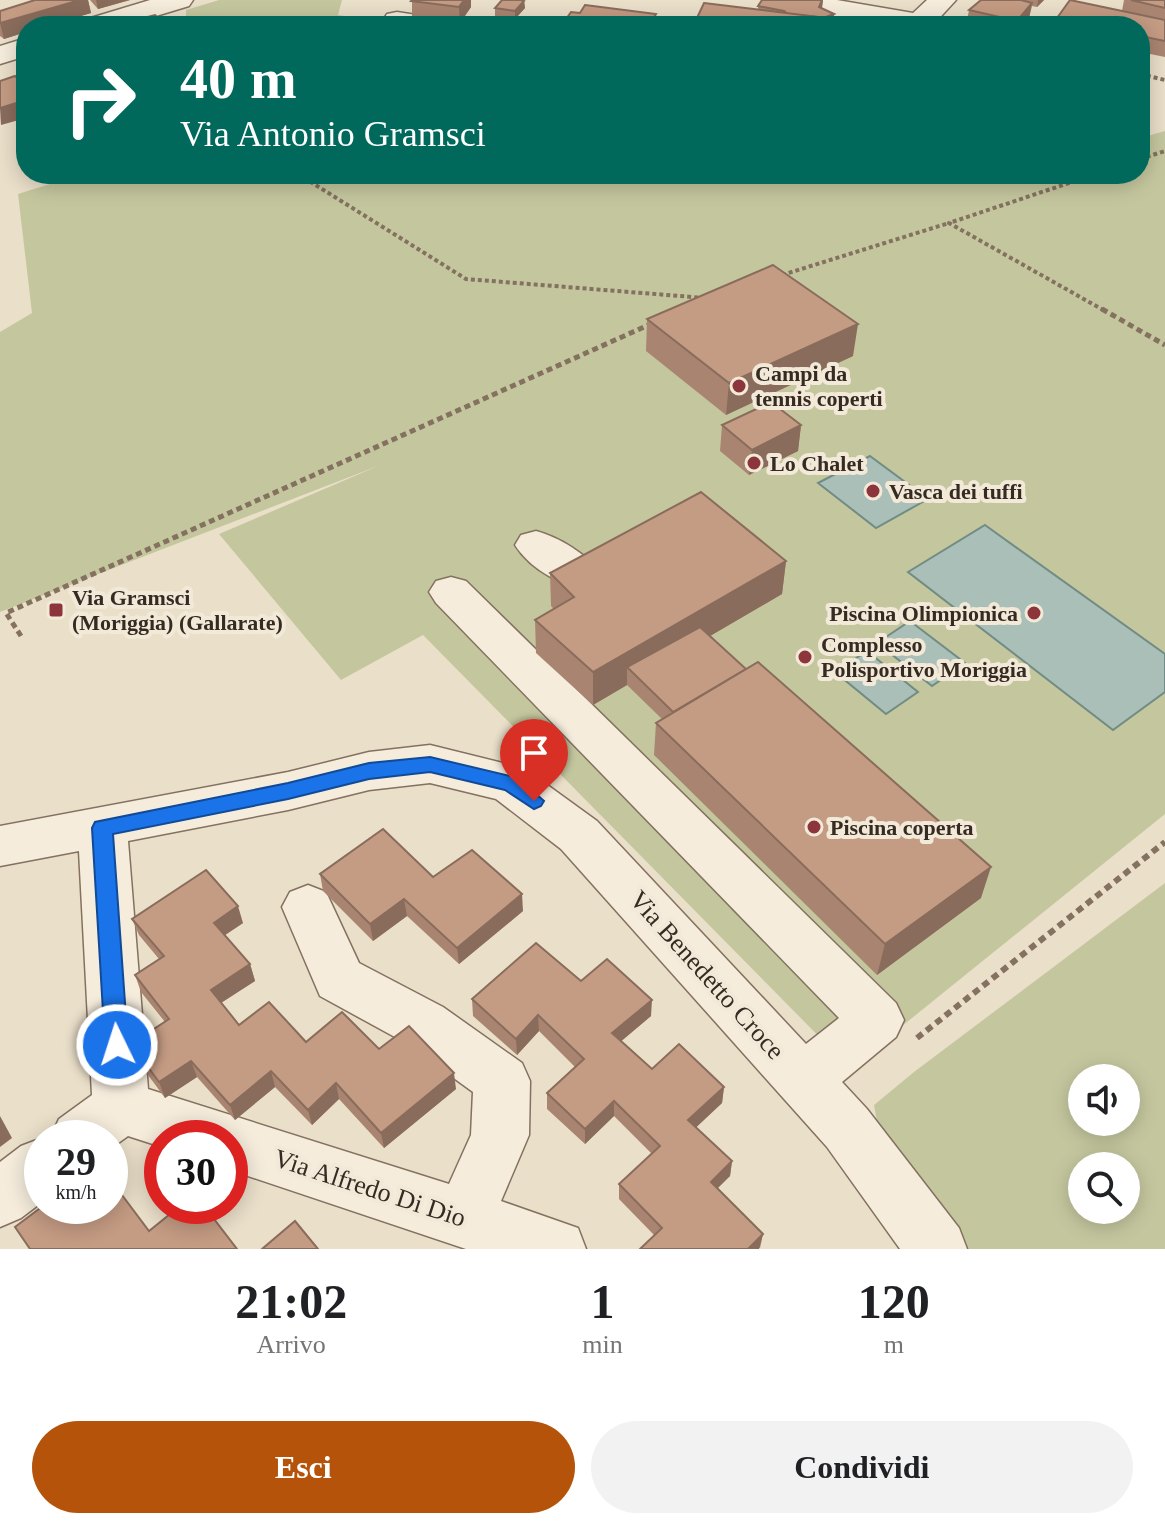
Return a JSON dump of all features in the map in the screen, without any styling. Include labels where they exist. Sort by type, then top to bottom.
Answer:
[{"type":"street","points":[[127,16],[179,0]]},
{"type":"street","points":[[789,0],[874,16]]},
{"type":"street","points":[[920,16],[942,0]]},
{"type":"street","points":[[536,545],[579,574]]},
{"type":"street","points":[[451,592],[877,1020],[803,1080]]},
{"type":"street","name":"Via Benedetto Croce","points":[[102,828],[288,791],[369,771],[430,764],[511,784],[579,835],[847,1128],[937,1249]]},
{"type":"street","points":[[0,846],[102,828],[100,1120]]},
{"type":"street","points":[[308,907],[339,979],[388,1003],[462,1048],[502,1081],[500,1135],[464,1219]]},
{"type":"street","name":"Via Alfredo Di Dio","points":[[248,1148],[556,1249]]},
{"type":"street","points":[[0,1198],[24,1180]]},
{"type":"path","points":[[314,184],[466,279],[710,298],[695,304]]},
{"type":"path","points":[[770,279],[1066,184]]},
{"type":"path","points":[[949,223],[1165,345]]},
{"type":"path","points":[[21,636],[6,613],[667,317]]},
{"type":"path","points":[[916,1039],[1165,842]]},
{"type":"green space","points":[[219,0],[342,0],[338,15],[344,16],[186,16],[186,10]]},
{"type":"green space","name":"Complesso Polisportivo Moriggia","points":[[1165,131],[1165,814],[850,1068],[423,635],[341,680],[219,534],[378,466],[0,612],[0,332],[32,313],[18,194],[50,184],[1150,184],[1150,135]]},
{"type":"green space","points":[[1165,883],[1165,1249],[964,1249],[880,1138],[874,1105]]},
{"type":"water","name":"Vasca dei tuffi","points":[[870,456],[928,499],[876,528],[818,483]]},
{"type":"water","name":"Piscina Olimpionica","points":[[985,525],[1165,654],[1165,692],[1113,730],[908,572]]},
{"type":"water","points":[[910,621],[965,663],[932,686],[877,643]]},
{"type":"water","points":[[867,651],[918,692],[886,714],[835,672]]},
{"type":"building","points":[[35,0],[80,0],[0,23],[0,11]]},
{"type":"building","points":[[412,0],[464,0],[459,7]]},
{"type":"building","points":[[502,0],[524,1],[515,11],[495,8]]},
{"type":"building","points":[[762,0],[822,0],[819,7],[834,14],[788,14],[758,6]]},
{"type":"building","points":[[981,0],[1032,3],[1021,16],[995,16],[969,10]]},
{"type":"building","points":[[1070,0],[1146,16],[1058,16]]},
{"type":"building","points":[[1131,0],[1165,0],[1165,8]]},
{"type":"building","points":[[704,3],[811,16],[698,16]]},
{"type":"building","points":[[585,5],[656,14],[568,16],[571,12],[580,13]]},
{"type":"building","points":[[1150,17],[1165,20],[1165,41],[1150,38]]},
{"type":"building","points":[[16,77],[16,103],[0,108],[0,81]]},
{"type":"building","points":[[773,265],[858,324],[729,383],[647,319]]},
{"type":"building","points":[[771,402],[801,425],[752,450],[722,425]]},
{"type":"building","points":[[701,492],[786,561],[593,672],[535,620],[574,597],[550,573]]},
{"type":"building","points":[[700,627],[746,669],[673,712],[627,667]]},
{"type":"building","name":"Piscina coperta","points":[[758,662],[991,867],[885,944],[656,723]]},
{"type":"building","points":[[383,829],[433,877],[472,850],[522,894],[457,948],[404,899],[370,924],[320,874]]},
{"type":"building","points":[[206,870],[238,906],[214,923],[250,964],[211,990],[239,1025],[269,1002],[306,1042],[342,1012],[379,1049],[409,1026],[454,1073],[381,1133],[336,1083],[308,1110],[271,1071],[230,1105],[191,1061],[159,1082],[131,1044],[169,1019],[135,975],[164,956],[132,919]]},
{"type":"building","points":[[536,943],[581,981],[607,959],[652,1000],[612,1033],[652,1069],[679,1044],[724,1087],[688,1120],[732,1161],[711,1182],[763,1234],[748,1249],[640,1249],[662,1228],[619,1184],[660,1146],[614,1101],[585,1129],[547,1093],[584,1059],[538,1015],[516,1039],[472,999]]},
{"type":"building","points":[[128,1203],[149,1231],[158,1224],[218,1224],[237,1249],[30,1249],[15,1227],[24,1220],[24,1224],[128,1224]]},
{"type":"building","points":[[295,1221],[318,1249],[262,1249]]},
{"type":"place","name":"Campi da tennis coperti","points":[[739,386]]},
{"type":"place","name":"Lo Chalet","points":[[754,463]]},
{"type":"place","name":"Vasca dei tuffi","points":[[873,491]]},
{"type":"place","name":"Via Gramsci (Moriggia) (Gallarate)","points":[[56,610]]},
{"type":"place","name":"Piscina Olimpionica","points":[[1034,613]]},
{"type":"place","name":"Complesso Polisportivo Moriggia","points":[[805,657]]},
{"type":"place","name":"Piscina coperta","points":[[814,827]]},
{"type":"route","points":[[117,1045],[102,828],[288,791],[369,771],[430,764],[511,784],[534,801]]}]
